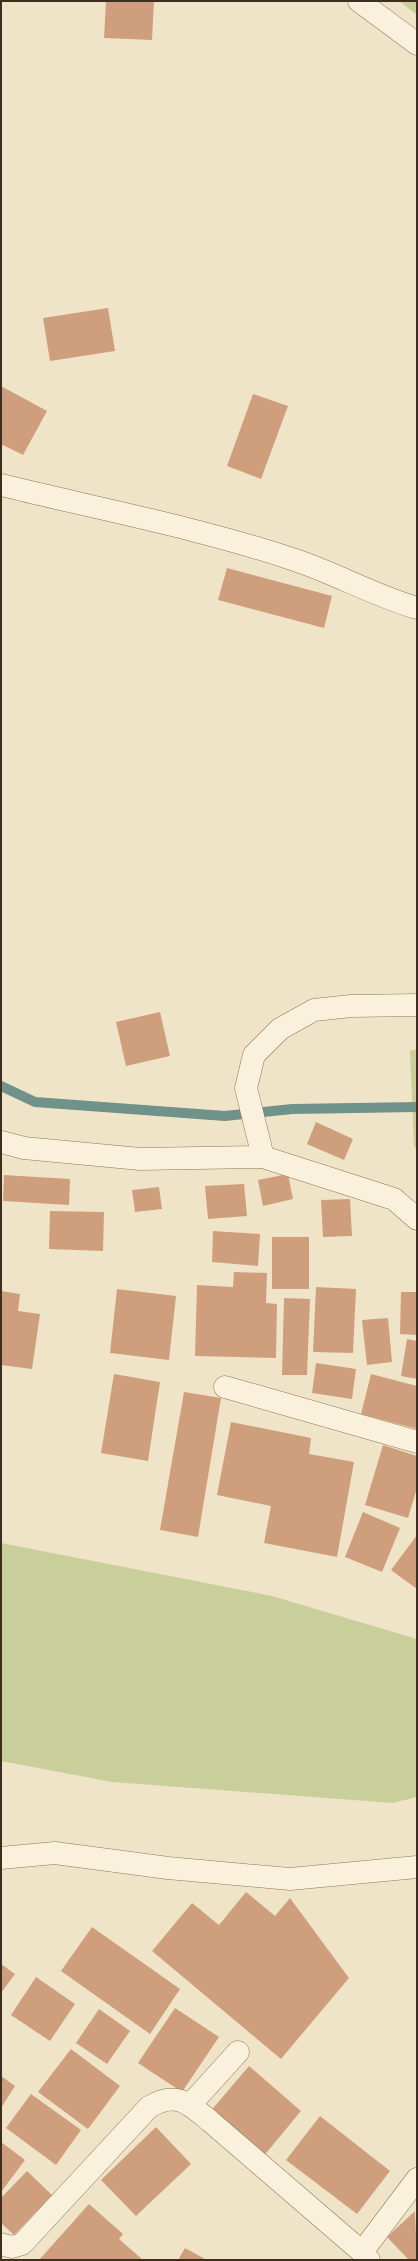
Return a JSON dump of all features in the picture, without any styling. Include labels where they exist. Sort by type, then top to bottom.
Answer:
[{"type":"street","points":[[359,1],[417,44]]},
{"type":"street","points":[[1,485],[200,532],[296,560],[389,600],[417,608]]},
{"type":"street","points":[[263,1157],[259,1134],[246,1088],[254,1055],[280,1029],[314,1010],[351,1006],[417,1005]]},
{"type":"street","points":[[1,1142],[24,1148],[140,1159],[263,1157],[394,1199],[417,1219]]},
{"type":"street","points":[[225,1387],[417,1442]]},
{"type":"street","points":[[1,1858],[55,1853],[168,1868],[290,1879],[417,1867]]},
{"type":"street","points":[[190,2105],[238,2052]]},
{"type":"street","points":[[1,2244],[12,2246],[22,2244],[149,2107],[161,2099],[176,2098],[190,2105],[365,2256],[417,2179]]},
{"type":"green space","points":[[399,1],[417,1],[417,15]]},
{"type":"green space","points":[[417,1049],[417,1148],[414,1147],[410,1051]]},
{"type":"green space","points":[[1,1543],[272,1596],[417,1639],[417,1797],[393,1803],[112,1782],[1,1761]]},
{"type":"building","points":[[106,1],[154,1],[152,40],[104,38]]},
{"type":"building","points":[[108,308],[115,351],[50,361],[43,318]]},
{"type":"building","points":[[1,386],[47,411],[23,455],[1,444]]},
{"type":"building","points":[[253,394],[288,406],[261,479],[227,466]]},
{"type":"building","points":[[227,568],[332,596],[324,628],[218,600]]},
{"type":"building","points":[[160,1012],[170,1056],[126,1066],[116,1022]]},
{"type":"building","points":[[316,1122],[353,1139],[344,1160],[307,1144]]},
{"type":"building","points":[[288,1174],[293,1199],[263,1206],[258,1180]]},
{"type":"building","points":[[4,1175],[70,1179],[69,1205],[3,1201]]},
{"type":"building","points":[[244,1184],[247,1216],[208,1219],[205,1186]]},
{"type":"building","points":[[159,1187],[162,1209],[135,1212],[132,1190]]},
{"type":"building","points":[[350,1199],[352,1236],[323,1237],[321,1200]]},
{"type":"building","points":[[50,1211],[104,1212],[103,1251],[49,1249]]},
{"type":"building","points":[[213,1231],[260,1234],[258,1266],[212,1262]]},
{"type":"building","points":[[272,1237],[309,1237],[309,1289],[272,1289]]},
{"type":"building","points":[[234,1272],[267,1273],[266,1303],[277,1304],[276,1358],[195,1356],[197,1285],[233,1287]]},
{"type":"building","points":[[316,1287],[356,1289],[353,1353],[313,1352]]},
{"type":"building","points":[[117,1289],[176,1296],[169,1360],[110,1353]]},
{"type":"building","points":[[1,1291],[20,1294],[18,1311],[40,1314],[32,1369],[1,1365]]},
{"type":"building","points":[[401,1292],[417,1292],[417,1335],[400,1334]]},
{"type":"building","points":[[284,1298],[310,1299],[307,1375],[282,1375]]},
{"type":"building","points":[[388,1318],[392,1362],[367,1365],[362,1320]]},
{"type":"building","points":[[407,1339],[417,1341],[417,1379],[401,1376]]},
{"type":"building","points":[[316,1363],[356,1369],[352,1399],[312,1393]]},
{"type":"building","points":[[114,1374],[160,1382],[148,1461],[101,1453]]},
{"type":"building","points":[[371,1374],[417,1386],[417,1429],[361,1414]]},
{"type":"building","points":[[184,1392],[221,1398],[198,1537],[160,1530]]},
{"type":"building","points":[[231,1422],[311,1438],[309,1454],[354,1462],[337,1557],[264,1543],[271,1506],[217,1495]]},
{"type":"building","points":[[383,1445],[417,1456],[417,1488],[408,1518],[365,1505]]},
{"type":"building","points":[[363,1512],[400,1528],[382,1572],[345,1557]]},
{"type":"building","points":[[417,1535],[417,1589],[391,1570]]},
{"type":"building","points":[[246,1892],[275,1916],[290,1898],[349,1978],[281,2059],[152,1951],[192,1903],[219,1925]]},
{"type":"building","points":[[92,1927],[180,1989],[150,2034],[61,1971]]},
{"type":"building","points":[[1,1964],[15,1974],[1,1993]]},
{"type":"building","points":[[36,1977],[75,2004],[50,2041],[11,2015]]},
{"type":"building","points":[[175,2008],[219,2037],[182,2092],[138,2063]]},
{"type":"building","points":[[99,2009],[130,2031],[107,2064],[76,2043]]},
{"type":"building","points":[[71,2049],[120,2086],[88,2129],[38,2092]]},
{"type":"building","points":[[249,2066],[301,2111],[262,2158],[209,2113]]},
{"type":"building","points":[[1,2076],[15,2086],[1,2108]]},
{"type":"building","points":[[31,2094],[81,2130],[56,2165],[6,2128]]},
{"type":"building","points":[[320,2116],[390,2171],[357,2214],[286,2160]]},
{"type":"building","points":[[156,2127],[191,2164],[136,2216],[101,2180]]},
{"type":"building","points":[[1,2142],[25,2160],[1,2192]]},
{"type":"building","points":[[27,2171],[52,2195],[14,2235],[1,2223],[1,2198]]},
{"type":"building","points":[[89,2204],[123,2234],[119,2239],[143,2260],[39,2260]]},
{"type":"building","points":[[415,2211],[417,2260],[409,2260],[387,2237]]},
{"type":"building","points":[[185,2248],[207,2260],[178,2260]]},
{"type":"waterway","points":[[1,1086],[35,1102],[225,1116],[292,1109],[417,1107]]}]
